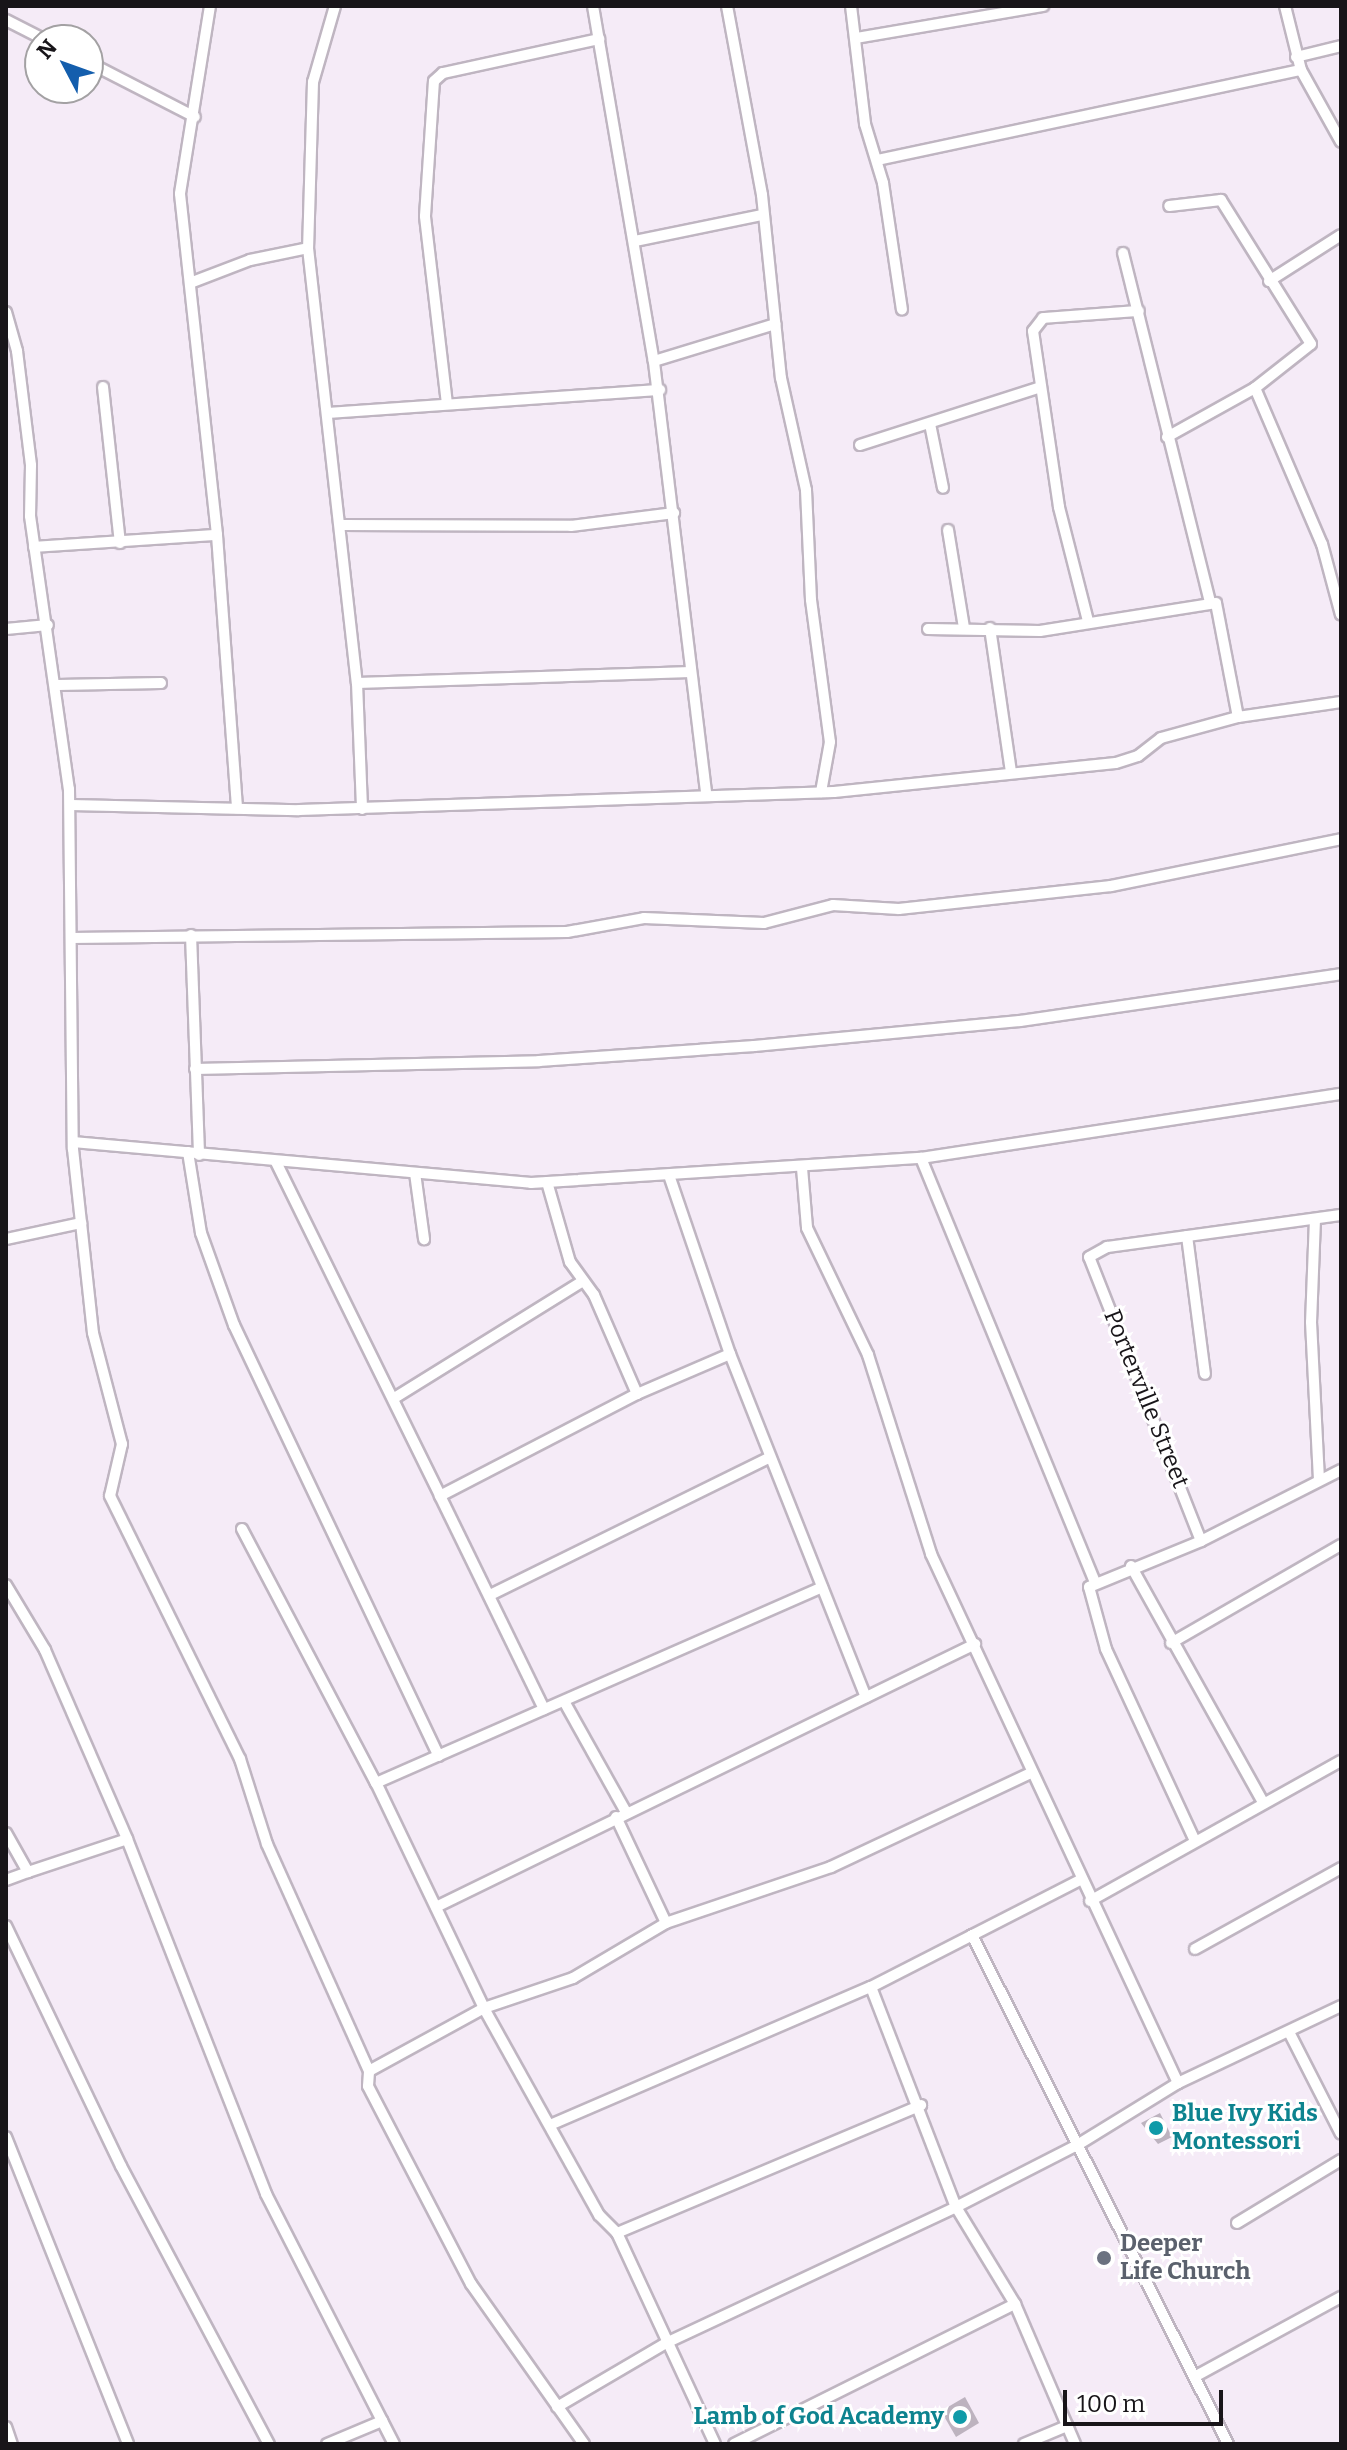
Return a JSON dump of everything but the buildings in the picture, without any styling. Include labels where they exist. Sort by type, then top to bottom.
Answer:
[{"type":"street","points":[[210,6],[195,117],[180,194],[217,535],[237,808]]},
{"type":"street","points":[[335,6],[313,82],[308,248],[357,683],[362,809]]},
{"type":"street","points":[[593,6],[660,390],[706,792]]},
{"type":"street","points":[[727,6],[751,122],[775,324],[806,490],[811,600],[830,742],[821,792]]},
{"type":"street","points":[[851,6],[865,124],[877,160],[902,310]]},
{"type":"street","points":[[856,38],[1043,6]]},
{"type":"street","points":[[1285,6],[1301,70],[1341,142]]},
{"type":"street","points":[[6,20],[24,29]]},
{"type":"street","points":[[447,404],[425,216],[434,81],[443,73],[599,39]]},
{"type":"street","points":[[1296,57],[1341,46]]},
{"type":"street","points":[[104,70],[195,117]]},
{"type":"street","points":[[877,160],[1301,70]]},
{"type":"street","points":[[1167,437],[1255,388],[1311,344],[1221,200],[1169,206]]},
{"type":"street","points":[[635,241],[762,215]]},
{"type":"street","points":[[1269,281],[1341,235]]},
{"type":"street","points":[[190,283],[250,260],[308,248]]},
{"type":"street","points":[[1123,253],[1210,601],[1221,610],[1238,717]]},
{"type":"street","points":[[1088,621],[1059,507],[1034,322],[1076,313],[1139,311]]},
{"type":"street","points":[[6,312],[30,457],[34,547],[58,685],[71,805],[73,1142],[95,1343],[122,1444],[110,1496],[240,1759],[267,1844],[369,2071],[368,2086],[471,2284],[584,2444]]},
{"type":"street","points":[[654,361],[775,324]]},
{"type":"street","points":[[103,387],[120,543]]},
{"type":"street","points":[[860,445],[1041,387]]},
{"type":"street","points":[[1255,388],[1322,544],[1341,615]]},
{"type":"street","points":[[329,413],[660,390]]},
{"type":"street","points":[[930,424],[943,488]]},
{"type":"street","points":[[341,525],[571,526],[674,513]]},
{"type":"street","points":[[948,530],[964,628]]},
{"type":"street","points":[[34,547],[217,535]]},
{"type":"street","points":[[928,629],[1040,631],[1210,601]]},
{"type":"street","points":[[6,629],[48,625]]},
{"type":"street","points":[[990,628],[1011,772]]},
{"type":"street","points":[[357,683],[691,672]]},
{"type":"street","points":[[58,685],[161,683]]},
{"type":"street","points":[[71,805],[362,809],[627,802],[706,792],[821,792],[1116,763],[1138,756],[1161,738],[1238,717],[1341,702]]},
{"type":"street","points":[[71,938],[567,932],[644,918],[764,923],[833,905],[899,909],[1111,886],[1341,839]]},
{"type":"street","points":[[191,935],[194,1154],[201,1233],[243,1348],[299,1471],[387,1636],[439,1756]]},
{"type":"street","points":[[195,1069],[539,1061],[754,1046],[1020,1021],[1341,974]]},
{"type":"street","points":[[73,1142],[276,1162],[547,1182],[921,1158],[1341,1094]]},
{"type":"street","points":[[921,1158],[1094,1580],[1087,1598],[1106,1649],[1195,1841]]},
{"type":"street","points":[[276,1162],[396,1397],[440,1496],[544,1709]]},
{"type":"street","points":[[802,1168],[807,1228],[868,1355],[931,1554],[975,1644],[1080,1880],[1178,2083]]},
{"type":"street","points":[[415,1173],[424,1239]]},
{"type":"street","points":[[669,1175],[769,1458],[866,1697]]},
{"type":"street","points":[[547,1182],[566,1252],[637,1394]]},
{"type":"street","points":[[1205,1374],[1187,1236],[1341,1215]]},
{"type":"street","points":[[1315,1219],[1311,1322],[1319,1480]]},
{"type":"street","points":[[6,1239],[81,1223]]},
{"type":"street","name":"Porterville Street","points":[[1187,1236],[1107,1247],[1089,1257],[1201,1541]]},
{"type":"street","points":[[396,1397],[583,1281]]},
{"type":"street","points":[[440,1496],[637,1394],[730,1354]]},
{"type":"street","points":[[490,1595],[769,1458]]},
{"type":"street","points":[[1094,1580],[1201,1541],[1341,1470]]},
{"type":"street","points":[[242,1529],[376,1783],[484,2008],[599,2215],[617,2233],[715,2444]]},
{"type":"street","points":[[1171,1643],[1341,1545]]},
{"type":"street","points":[[1131,1566],[1171,1643],[1262,1800]]},
{"type":"street","points":[[6,1585],[45,1650],[127,1839],[266,2194],[394,2444]]},
{"type":"street","points":[[376,1783],[544,1709],[565,1703],[822,1587]]},
{"type":"street","points":[[436,1907],[621,1814],[975,1644]]},
{"type":"street","points":[[565,1703],[621,1814],[666,1923]]},
{"type":"street","points":[[1090,1901],[1262,1800],[1341,1761]]},
{"type":"street","points":[[369,2071],[484,2008],[573,1978],[666,1923],[831,1867],[1031,1773]]},
{"type":"street","points":[[6,1833],[28,1872]]},
{"type":"street","points":[[6,1880],[127,1839]]},
{"type":"street","points":[[1195,1949],[1341,1868]]},
{"type":"street","points":[[550,2125],[871,1987],[1080,1880]]},
{"type":"street","points":[[6,1926],[121,2166],[269,2444]]},
{"type":"street","points":[[972,1935],[1228,2444]]},
{"type":"street","points":[[871,1987],[921,2105],[956,2207],[1015,2304],[1075,2444]]},
{"type":"street","points":[[557,2407],[666,2343],[956,2207],[1079,2144],[1178,2083],[1341,2006]]},
{"type":"street","points":[[1289,2032],[1341,2134]]},
{"type":"street","points":[[617,2233],[921,2105]]},
{"type":"street","points":[[6,2137],[128,2444]]},
{"type":"street","points":[[1237,2223],[1341,2160]]},
{"type":"street","points":[[1196,2376],[1341,2297]]},
{"type":"street","points":[[734,2444],[1015,2304]]},
{"type":"street","points":[[327,2444],[382,2421]]},
{"type":"street","points":[[1024,2444],[1067,2426]]},
{"type":"street","points":[[6,2427],[12,2444]]},
{"type":"place","name":"Blue Ivy Kids Montessori","points":[[1156,2128]]},
{"type":"place","name":"Deeper Life Church","points":[[1104,2258]]},
{"type":"place","name":"Lamb of God Academy","points":[[960,2417]]}]
